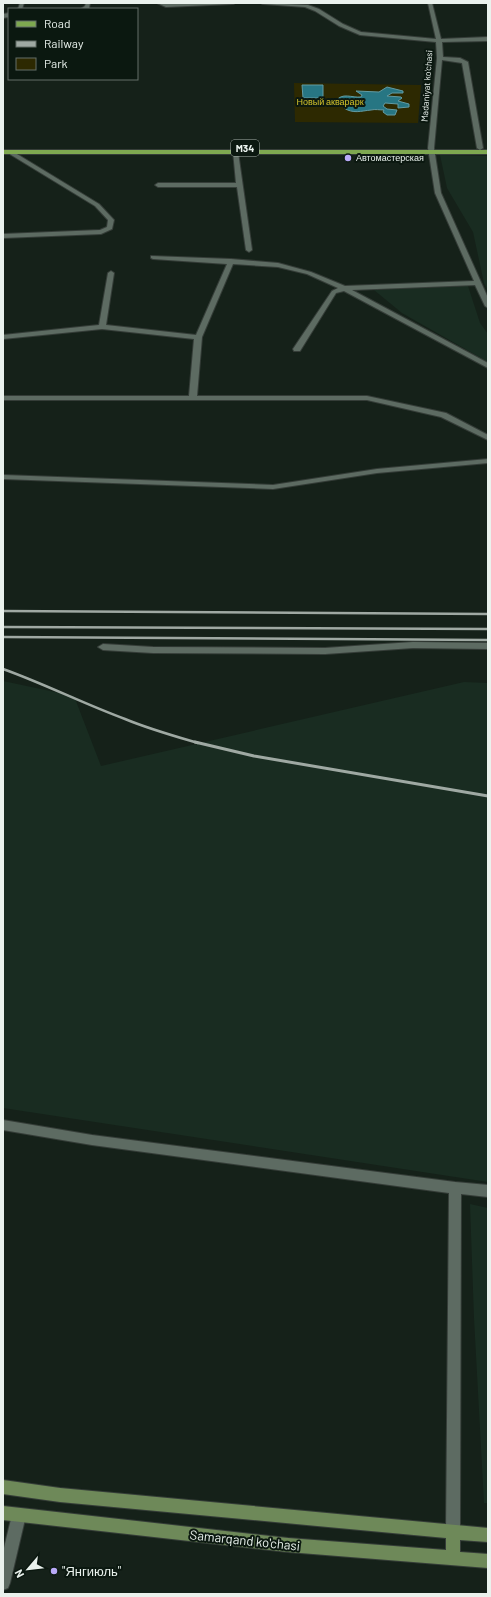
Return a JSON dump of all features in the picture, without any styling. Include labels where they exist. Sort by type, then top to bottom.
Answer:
[{"type":"main road","name":"M34","points":[[3,147],[431,150],[488,152]]},
{"type":"main road","name":"M34","points":[[3,152],[234,152],[488,148]]},
{"type":"main road","points":[[3,1487],[68,1496],[453,1533],[488,1535]]},
{"type":"main road","name":"Samarqand ko'chasi","points":[[3,1513],[288,1545],[488,1561]]},
{"type":"main road","points":[[453,1533],[453,1559]]},
{"type":"street","points":[[159,3],[166,6],[233,3]]},
{"type":"street","points":[[263,3],[281,3],[306,6],[317,10],[341,25],[360,33],[439,41],[488,39]]},
{"type":"street","name":"Madaniyat ko'chasi","points":[[430,3],[439,41],[440,58],[431,150],[438,193],[488,306]]},
{"type":"street","points":[[440,58],[465,62],[480,148]]},
{"type":"street","points":[[3,236],[101,232],[110,228],[111,220],[97,205],[10,152]]},
{"type":"street","points":[[234,152],[249,250]]},
{"type":"street","points":[[158,185],[239,186]]},
{"type":"street","points":[[153,257],[278,264],[310,273],[344,288],[488,366]]},
{"type":"street","points":[[194,398],[198,337],[231,261]]},
{"type":"street","points":[[102,327],[110,273]]},
{"type":"street","points":[[297,349],[334,292],[344,288],[478,283]]},
{"type":"street","points":[[3,337],[102,327],[198,337]]},
{"type":"street","points":[[3,398],[367,398],[443,415],[488,438]]},
{"type":"street","points":[[3,477],[273,487],[377,471],[488,461]]},
{"type":"street","points":[[103,647],[153,650],[325,651],[413,645],[488,646]]},
{"type":"street","points":[[3,1125],[92,1140],[455,1188],[488,1190]]},
{"type":"street","points":[[453,1533],[455,1188]]},
{"type":"street","points":[[3,1583],[19,1515]]},
{"type":"shaded area","points":[[440,155],[488,156],[488,290],[484,283],[473,232],[447,188]]},
{"type":"shaded area","points":[[468,286],[480,323],[488,334],[488,362],[402,313],[374,290]]},
{"type":"shaded area","points":[[3,681],[74,696],[101,766],[464,682],[488,683],[488,1182],[3,1108]]},
{"type":"shaded area","points":[[470,1204],[488,1208],[488,1503],[484,1503],[474,1318]]},
{"type":"green space","name":"Новый акварарк","points":[[294,83],[421,85],[418,123],[295,122]]},
{"type":"water","points":[[302,85],[323,85],[323,98],[303,98]]},
{"type":"water","points":[[387,87],[403,91],[403,93],[392,93],[387,96],[401,97],[402,98],[398,101],[409,104],[409,107],[398,108],[398,104],[385,103],[383,106],[387,109],[397,110],[395,115],[387,115],[383,112],[384,110],[357,112],[347,110],[344,108],[346,106],[336,101],[338,98],[344,96],[361,97],[362,95],[356,91],[379,92]]},
{"type":"railway","points":[[3,611],[488,614]]},
{"type":"railway","points":[[3,627],[488,629]]},
{"type":"railway","points":[[3,637],[488,640]]},
{"type":"railway","points":[[3,669],[134,723],[198,743]]},
{"type":"railway","points":[[195,742],[254,756],[488,796]]},
{"type":"place","name":"Автомастерская","points":[[348,158]]},
{"type":"place","name":"\"Янгиюль\"","points":[[54,1571]]}]
